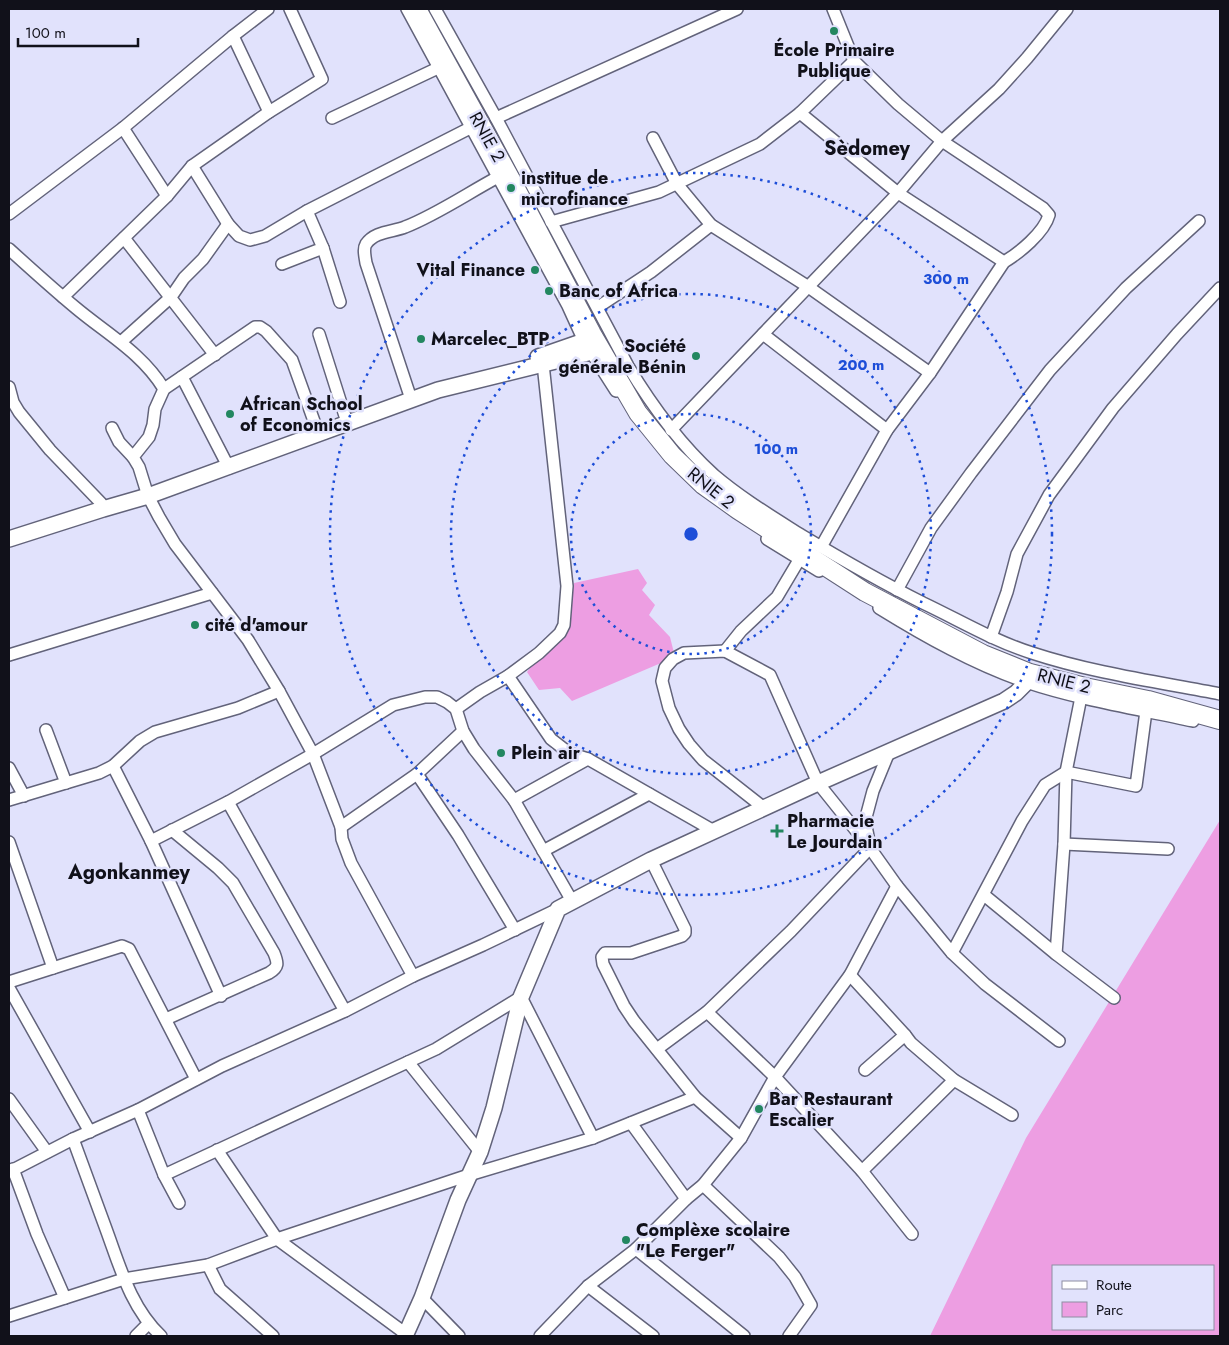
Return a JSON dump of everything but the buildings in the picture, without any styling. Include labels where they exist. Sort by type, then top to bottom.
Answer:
[{"type":"highway","name":"RNIE 2","points":[[417,9],[599,338],[638,413],[672,455],[703,484],[738,510],[865,592],[983,654],[1029,672],[1085,687],[1148,700],[1220,720]]},
{"type":"highway","name":"RNIE 2","points":[[426,9],[530,194],[599,338]]},
{"type":"highway","name":"RNIE 2","points":[[1029,672],[1085,677],[1149,690],[1220,708]]},
{"type":"main road","points":[[9,530],[36,526],[103,509],[318,431],[438,390],[542,364],[599,338]]},
{"type":"main road","points":[[318,431],[345,416],[409,393],[482,370],[533,359],[599,338]]},
{"type":"main road","points":[[9,539],[36,526],[101,503],[147,492]]},
{"type":"main road","points":[[406,1335],[422,1298],[468,1175],[480,1152],[494,1108],[521,997],[558,910],[651,860],[818,783],[1004,701],[1016,694],[1029,672]]},
{"type":"street","points":[[9,214],[123,128],[232,36],[268,9]]},
{"type":"street","points":[[63,297],[167,196],[192,166],[269,112],[322,79],[290,9]]},
{"type":"street","points":[[407,9],[568,306],[599,338],[644,393],[671,430],[715,475],[754,506],[821,547],[897,590],[991,636],[1032,653],[1090,669],[1220,694]]},
{"type":"street","points":[[435,9],[598,307],[599,338],[628,412],[666,459],[695,488],[798,560],[902,623],[979,664],[1029,672],[1081,697],[1220,727]]},
{"type":"street","points":[[496,118],[737,9]]},
{"type":"street","points":[[821,547],[887,430],[930,373],[1004,262],[1016,255],[1047,224],[1049,215],[1043,208],[942,141],[898,104],[854,61],[833,9]]},
{"type":"street","points":[[671,430],[898,193],[942,141],[999,89],[1067,9]]},
{"type":"street","points":[[232,36],[269,112]]},
{"type":"street","points":[[551,222],[659,192],[760,144],[800,113],[854,61]]},
{"type":"street","points":[[332,118],[438,68]]},
{"type":"street","points":[[800,113],[898,193],[1004,262]]},
{"type":"street","points":[[192,166],[228,224],[239,236],[250,240],[265,236],[307,211],[472,127]]},
{"type":"street","points":[[123,128],[167,196]]},
{"type":"street","points":[[653,138],[677,184],[711,225],[807,286],[930,373]]},
{"type":"street","points":[[409,393],[366,263],[364,251],[366,244],[385,232],[416,223],[498,177]]},
{"type":"street","points":[[307,211],[323,248],[340,302]]},
{"type":"street","points":[[897,590],[931,528],[971,472],[1050,370],[1126,288],[1198,221]]},
{"type":"street","points":[[121,342],[171,297],[228,224]]},
{"type":"street","points":[[598,307],[651,272],[711,225]]},
{"type":"street","points":[[124,238],[214,355]]},
{"type":"street","points":[[282,264],[323,248]]},
{"type":"street","points":[[9,249],[63,297],[139,357],[156,375],[164,388]]},
{"type":"street","points":[[991,636],[1007,592],[1017,554],[1049,495],[1112,408],[1220,288]]},
{"type":"street","points":[[133,457],[149,437],[154,425],[157,402],[164,388],[251,328],[260,327],[292,360],[318,431]]},
{"type":"street","points":[[320,334],[345,416]]},
{"type":"street","points":[[763,334],[887,430]]},
{"type":"street","points":[[456,709],[508,676],[560,633],[564,625],[568,586],[542,364]]},
{"type":"street","points":[[182,377],[227,464]]},
{"type":"street","points":[[9,387],[13,402],[19,412],[50,450],[101,503]]},
{"type":"street","points":[[112,428],[116,438],[133,457],[159,517],[175,544],[248,640],[314,754],[342,827],[342,839],[351,863],[413,976]]},
{"type":"street","points":[[725,651],[741,631],[777,597],[798,560]]},
{"type":"street","points":[[9,655],[212,593]]},
{"type":"street","points":[[764,808],[703,760],[689,744],[669,708],[662,681],[665,668],[673,659],[684,653],[725,651],[770,675],[818,783],[870,848],[897,886],[952,953],[985,984],[1059,1041]]},
{"type":"street","points":[[508,676],[551,739],[570,753],[588,760],[714,831]]},
{"type":"street","points":[[9,800],[100,773],[114,766],[135,746],[155,732],[238,708],[279,691]]},
{"type":"street","points":[[151,841],[228,802],[314,754],[393,706],[425,697],[437,698],[447,702],[456,709],[463,732],[514,800],[572,901]]},
{"type":"street","points":[[1056,954],[1064,844],[1066,772],[1081,697]]},
{"type":"street","points":[[952,953],[1022,821],[1045,785],[1066,772],[1136,786],[1146,710]]},
{"type":"street","points":[[46,730],[66,783]]},
{"type":"street","points":[[342,827],[417,774],[463,732]]},
{"type":"street","points":[[870,848],[865,821],[873,791],[888,752]]},
{"type":"street","points":[[514,800],[588,760]]},
{"type":"street","points":[[114,766],[151,841],[221,996]]},
{"type":"street","points":[[9,768],[24,796]]},
{"type":"street","points":[[417,774],[458,835],[514,930]]},
{"type":"street","points":[[543,851],[649,794]]},
{"type":"street","points":[[228,802],[345,1011]]},
{"type":"street","points":[[166,1019],[221,996],[276,969],[278,965],[277,959],[232,883],[218,868],[172,830]]},
{"type":"street","points":[[9,842],[53,968]]},
{"type":"street","points":[[1064,844],[1168,849]]},
{"type":"street","points":[[657,1049],[707,1012],[790,931],[870,848]]},
{"type":"street","points":[[651,860],[685,932],[682,936],[631,953],[605,953],[602,957],[603,964],[624,1006],[634,1021],[695,1097],[741,1138]]},
{"type":"street","points":[[540,1336],[588,1286],[636,1249],[686,1199],[703,1185],[741,1138],[775,1077],[850,975],[897,886]]},
{"type":"street","points":[[984,895],[1056,954],[1114,998]]},
{"type":"street","points":[[66,1298],[11,1170],[73,1139],[138,1110],[196,1079],[345,1011],[413,976],[558,910]]},
{"type":"street","points":[[9,982],[122,946],[129,948],[196,1079]]},
{"type":"street","points":[[850,975],[905,1034],[911,1044],[954,1080],[1012,1114]]},
{"type":"street","points":[[9,988],[90,1132]]},
{"type":"street","points":[[164,1174],[436,1049],[521,997],[593,1138]]},
{"type":"street","points":[[707,1012],[775,1077],[862,1171],[912,1234]]},
{"type":"street","points":[[865,1070],[905,1034]]},
{"type":"street","points":[[408,1062],[480,1152]]},
{"type":"street","points":[[862,1171],[954,1080]]},
{"type":"street","points":[[9,1316],[124,1279],[208,1265],[277,1239],[468,1175],[593,1138],[695,1097]]},
{"type":"street","points":[[9,1099],[47,1152]]},
{"type":"street","points":[[138,1110],[164,1174],[179,1203]]},
{"type":"street","points":[[631,1123],[686,1199]]},
{"type":"street","points":[[73,1139],[124,1279],[148,1324],[161,1336]]},
{"type":"street","points":[[217,1150],[277,1239],[406,1335]]},
{"type":"street","points":[[703,1185],[779,1257],[795,1277],[811,1305],[789,1336]]},
{"type":"street","points":[[636,1249],[744,1336]]},
{"type":"street","points":[[208,1265],[220,1289],[273,1336]]},
{"type":"street","points":[[588,1286],[653,1336]]},
{"type":"street","points":[[422,1298],[459,1336]]},
{"type":"street","points":[[136,1336],[148,1324]]},
{"type":"green space","points":[[638,569],[647,583],[642,590],[655,605],[649,615],[670,637],[675,657],[572,701],[560,688],[539,690],[527,672],[539,656],[563,634],[574,583]]},
{"type":"green space","points":[[1220,820],[1220,1336],[930,1336],[1026,1138]]},
{"type":"place","name":"École Primaire Publique","points":[[834,31]]},
{"type":"place","name":"institue de microfinance","points":[[511,188]]},
{"type":"place","name":"Vital Finance","points":[[535,270]]},
{"type":"place","name":"Banc of Africa","points":[[549,291]]},
{"type":"place","name":"Marcelec_BTP","points":[[421,339]]},
{"type":"place","name":"Société générale Bénin","points":[[696,356]]},
{"type":"place","name":"African School of Economics","points":[[230,414]]},
{"type":"place","name":"cité d'amour","points":[[195,625]]},
{"type":"place","name":"Plein air","points":[[501,753]]},
{"type":"place","name":"Pharmacie Le Jourdain","points":[[777,831]]},
{"type":"place","name":"Bar Restaurant Escalier","points":[[759,1109]]},
{"type":"place","name":"Complèxe scolaire \"Le Ferger\"","points":[[626,1240]]},
{"type":"district","name":"Sèdomey","points":[[867,148]]},
{"type":"district","name":"Agonkanmey","points":[[129,872]]}]
